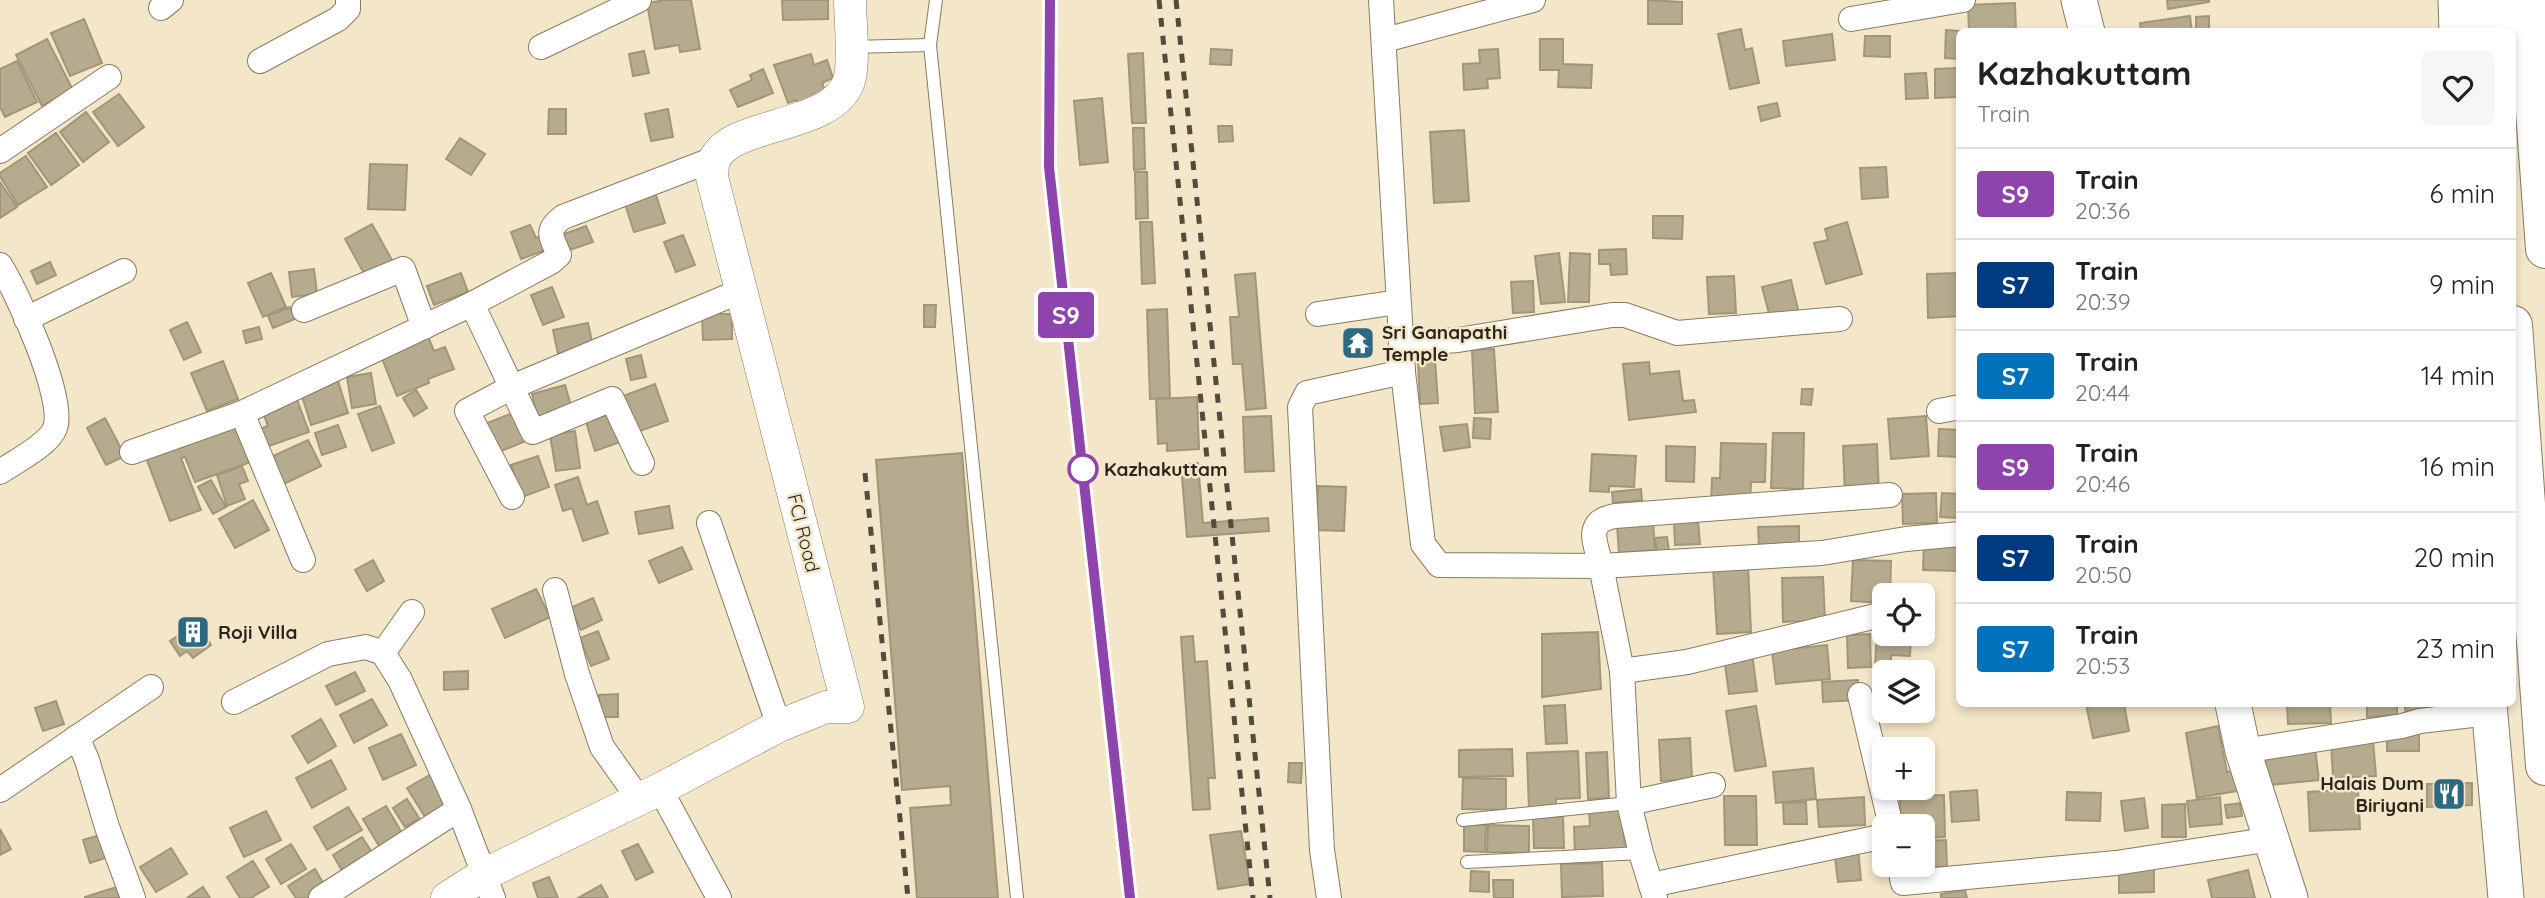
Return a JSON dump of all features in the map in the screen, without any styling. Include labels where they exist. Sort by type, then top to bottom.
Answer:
[{"type":"highway","points":[[2490,0],[2492,28]]},
{"type":"highway","points":[[2527,0],[2545,249]]},
{"type":"highway","points":[[2516,366],[2545,766]]},
{"type":"main road","points":[[2079,0],[2086,28]]},
{"type":"main road","points":[[2435,0],[2436,28]]},
{"type":"main road","points":[[2456,0],[2457,28]]},
{"type":"main road","points":[[2542,0],[2545,47]]},
{"type":"main road","points":[[2234,707],[2243,751],[2290,898]]},
{"type":"main road","points":[[2477,707],[2488,898]]},
{"type":"main road","points":[[2477,707],[2506,898]]},
{"type":"street","points":[[260,61],[338,19],[348,9],[348,0]]},
{"type":"street","points":[[541,47],[639,0]]},
{"type":"street","points":[[132,452],[242,413],[471,304],[551,262],[559,254],[550,234],[553,225],[563,217],[714,159],[727,146],[743,137],[814,113],[841,97],[849,80],[850,0]]},
{"type":"street","points":[[1381,0],[1403,372],[1423,544],[1439,565],[1601,566],[1822,553],[1906,539],[1956,534]]},
{"type":"street","points":[[1385,40],[1533,0]]},
{"type":"street","points":[[1851,19],[1963,0]]},
{"type":"street","points":[[0,151],[109,77]]},
{"type":"street","name":"FCI Road","points":[[446,898],[488,886],[650,794],[779,726],[826,708],[848,707],[712,177],[714,159]]},
{"type":"street","points":[[0,265],[13,286],[54,397],[55,428],[44,442],[0,472]]},
{"type":"street","points":[[304,310],[403,269],[424,327]]},
{"type":"street","points":[[26,319],[124,271]]},
{"type":"street","points":[[512,497],[467,411],[512,387],[743,290]]},
{"type":"street","points":[[1318,314],[1398,302]]},
{"type":"street","points":[[471,304],[533,432],[612,398],[642,463]]},
{"type":"street","points":[[1401,344],[1458,340],[1612,315],[1625,315],[1677,333],[1840,319]]},
{"type":"street","points":[[1329,898],[1322,850],[1300,407],[1307,393],[1403,372]]},
{"type":"street","points":[[242,413],[303,560]]},
{"type":"street","points":[[1872,839],[1653,891],[1629,803],[1622,671],[1593,532],[1595,525],[1606,518],[1890,495]]},
{"type":"street","points":[[709,523],[779,726]]},
{"type":"street","points":[[555,590],[578,674],[603,747],[650,794],[719,898]]},
{"type":"street","points":[[383,653],[411,612]]},
{"type":"street","points":[[1622,671],[1687,662],[1872,617]]},
{"type":"street","points":[[234,702],[327,654],[366,647],[383,653],[400,680],[459,809],[488,886]]},
{"type":"street","points":[[0,790],[150,687]]},
{"type":"street","points":[[1860,695],[1888,814]]},
{"type":"street","points":[[2243,751],[2402,726],[2477,707]]},
{"type":"street","points":[[77,737],[133,898]]},
{"type":"street","points":[[1629,803],[1713,785]]},
{"type":"street","points":[[321,898],[459,809]]},
{"type":"street","points":[[1902,877],[1903,883],[2116,863],[2272,839]]},
{"type":"lane","points":[[936,0],[930,45],[1017,898]]},
{"type":"lane","points":[[851,47],[930,45]]},
{"type":"lane","points":[[1463,820],[1629,803]]},
{"type":"lane","points":[[1466,862],[1641,853]]},
{"type":"building","points":[[691,0],[700,49],[680,52],[679,45],[655,49],[647,3]]},
{"type":"building","points":[[782,0],[828,0],[828,19],[783,20]]},
{"type":"building","points":[[1648,0],[1682,2],[1682,24],[1648,24]]},
{"type":"building","points":[[2167,0],[2209,0],[2209,2],[2168,9]]},
{"type":"building","points":[[2015,3],[2016,28],[1969,28],[1968,5]]},
{"type":"building","points":[[2190,16],[2192,28],[2141,28],[2140,23]]},
{"type":"building","points":[[2209,16],[2209,28],[2196,28],[2196,17]]},
{"type":"building","points":[[84,19],[102,63],[70,76],[51,33]]},
{"type":"building","points":[[1741,29],[1745,50],[1752,48],[1759,83],[1730,89],[1718,34]]},
{"type":"building","points":[[1946,30],[1956,31],[1956,59],[1945,58]]},
{"type":"building","points":[[1832,34],[1835,60],[1786,66],[1783,41]]},
{"type":"building","points":[[1865,36],[1890,36],[1890,57],[1864,56]]},
{"type":"building","points":[[47,39],[73,90],[42,106],[16,55]]},
{"type":"building","points":[[1540,39],[1563,39],[1563,64],[1592,65],[1591,88],[1558,87],[1559,70],[1540,70]]},
{"type":"building","points":[[1211,49],[1232,50],[1231,65],[1210,64]]},
{"type":"building","points":[[1498,49],[1500,78],[1487,79],[1488,88],[1464,90],[1463,64],[1480,63],[1479,50]]},
{"type":"building","points":[[644,51],[649,73],[633,76],[629,54]]},
{"type":"building","points":[[1143,53],[1146,123],[1132,123],[1128,54]]},
{"type":"building","points":[[811,54],[814,65],[827,60],[833,78],[822,83],[828,97],[799,107],[796,100],[788,103],[774,65]]},
{"type":"building","points":[[17,61],[37,102],[5,117],[0,107],[0,69]]},
{"type":"building","points":[[1956,68],[1956,97],[1935,98],[1935,69]]},
{"type":"building","points":[[763,69],[773,93],[738,107],[730,90],[752,80],[750,75]]},
{"type":"building","points":[[1926,73],[1928,98],[1906,99],[1905,74]]},
{"type":"building","points":[[119,94],[144,127],[118,146],[93,112]]},
{"type":"building","points":[[1102,98],[1108,162],[1080,165],[1074,101]]},
{"type":"building","points":[[1777,103],[1780,116],[1761,121],[1758,107]]},
{"type":"building","points":[[549,109],[566,109],[566,134],[548,134]]},
{"type":"building","points":[[668,109],[673,137],[651,141],[645,114]]},
{"type":"building","points":[[86,112],[109,142],[83,162],[60,132]]},
{"type":"building","points":[[1218,126],[1232,126],[1233,141],[1219,142]]},
{"type":"building","points":[[1133,128],[1144,128],[1145,169],[1134,170]]},
{"type":"building","points":[[1464,130],[1469,201],[1434,203],[1430,132]]},
{"type":"building","points":[[56,133],[79,165],[51,185],[28,153]]},
{"type":"building","points":[[460,138],[485,154],[471,175],[446,159]]},
{"type":"building","points":[[26,156],[47,187],[18,205],[0,173]]},
{"type":"building","points":[[370,164],[407,165],[405,210],[368,209]]},
{"type":"building","points":[[1886,167],[1888,197],[1862,199],[1860,168]]},
{"type":"building","points":[[1135,172],[1147,172],[1148,218],[1136,219]]},
{"type":"building","points":[[0,182],[17,207],[0,218]]},
{"type":"building","points":[[655,192],[665,223],[634,232],[624,201]]},
{"type":"building","points":[[1653,216],[1683,216],[1682,239],[1653,238]]},
{"type":"building","points":[[1140,222],[1152,222],[1155,283],[1142,284]]},
{"type":"building","points":[[1847,222],[1862,274],[1826,284],[1814,243],[1828,240],[1825,229]]},
{"type":"building","points":[[372,224],[393,262],[366,277],[345,239]]},
{"type":"building","points":[[530,225],[536,238],[543,235],[548,249],[521,259],[511,232]]},
{"type":"building","points":[[586,226],[593,242],[567,251],[561,235]]},
{"type":"building","points":[[683,235],[695,265],[676,272],[664,242]]},
{"type":"building","points":[[1626,249],[1627,274],[1611,275],[1610,264],[1599,264],[1599,250]]},
{"type":"building","points":[[1559,253],[1565,302],[1541,304],[1535,256]]},
{"type":"building","points":[[1570,253],[1590,254],[1589,302],[1568,302]]},
{"type":"building","points":[[50,262],[56,275],[37,284],[31,271]]},
{"type":"building","points":[[314,269],[317,294],[292,297],[289,272]]},
{"type":"building","points":[[271,273],[286,307],[263,317],[248,283]]},
{"type":"building","points":[[461,273],[468,292],[434,305],[427,286]]},
{"type":"building","points":[[1255,273],[1266,408],[1246,410],[1242,364],[1233,364],[1230,317],[1239,317],[1235,275]]},
{"type":"building","points":[[1956,273],[1956,316],[1928,318],[1927,274]]},
{"type":"building","points":[[1734,276],[1736,313],[1709,314],[1707,277]]},
{"type":"building","points":[[1791,280],[1799,314],[1771,321],[1762,287]]},
{"type":"building","points":[[1533,281],[1534,312],[1513,313],[1511,282]]},
{"type":"building","points":[[552,287],[564,317],[543,325],[531,295]]},
{"type":"building","points":[[924,305],[936,305],[935,327],[924,327]]},
{"type":"building","points":[[290,307],[295,319],[273,328],[268,316]]},
{"type":"building","points":[[1167,309],[1170,398],[1150,399],[1147,310]]},
{"type":"building","points":[[702,314],[732,314],[732,339],[703,340]]},
{"type":"building","points":[[187,322],[201,352],[184,360],[170,330]]},
{"type":"building","points":[[588,323],[593,346],[558,354],[553,330]]},
{"type":"building","points":[[259,327],[262,339],[246,343],[243,331]]},
{"type":"building","points":[[426,332],[434,351],[445,347],[454,369],[397,396],[379,351]]},
{"type":"building","points":[[1494,349],[1498,412],[1475,413],[1472,350]]},
{"type":"building","points":[[641,355],[646,377],[631,380],[626,359]]},
{"type":"building","points":[[1435,360],[1438,403],[1420,404],[1418,361]]},
{"type":"building","points":[[223,361],[238,399],[207,411],[191,373]]},
{"type":"building","points":[[1649,362],[1650,374],[1679,371],[1683,401],[1694,400],[1696,412],[1629,420],[1623,364]]},
{"type":"building","points":[[371,373],[376,404],[352,408],[347,377]]},
{"type":"building","points":[[338,381],[348,413],[311,425],[301,393]]},
{"type":"building","points":[[655,384],[668,421],[637,432],[623,396]]},
{"type":"building","points":[[565,385],[572,409],[538,418],[532,394]]},
{"type":"building","points":[[1802,389],[1813,389],[1811,405],[1801,404]]},
{"type":"building","points":[[416,390],[427,408],[414,416],[403,398]]},
{"type":"building","points":[[296,397],[309,432],[266,447],[259,429],[268,426],[262,410]]},
{"type":"building","points":[[1197,397],[1199,449],[1167,451],[1167,443],[1158,444],[1156,399]]},
{"type":"building","points":[[380,406],[394,443],[372,451],[358,414]]},
{"type":"building","points":[[515,412],[526,441],[499,452],[487,423]]},
{"type":"building","points":[[613,413],[623,441],[595,451],[586,422]]},
{"type":"building","points":[[1271,416],[1274,471],[1245,472],[1243,417]]},
{"type":"building","points":[[1926,416],[1929,456],[1891,459],[1888,419]]},
{"type":"building","points":[[105,418],[125,456],[106,465],[87,428]]},
{"type":"building","points":[[1474,418],[1491,419],[1490,439],[1473,438]]},
{"type":"building","points":[[236,423],[251,462],[195,482],[185,457],[181,458],[201,510],[170,521],[145,455]]},
{"type":"building","points":[[1467,424],[1470,447],[1444,451],[1440,427]]},
{"type":"building","points":[[338,425],[346,447],[322,455],[315,433]]},
{"type":"building","points":[[1939,429],[1956,430],[1956,457],[1938,456]]},
{"type":"building","points":[[575,431],[580,468],[556,471],[550,435]]},
{"type":"building","points":[[1773,433],[1804,433],[1803,489],[1771,488]]},
{"type":"building","points":[[308,440],[321,466],[284,484],[271,457]]},
{"type":"building","points":[[1721,443],[1766,444],[1765,482],[1751,482],[1750,505],[1711,504],[1712,478],[1720,478]]},
{"type":"building","points":[[1877,444],[1879,494],[1845,496],[1843,446]]},
{"type":"building","points":[[1666,446],[1695,447],[1694,482],[1666,481]]},
{"type":"building","points":[[962,453],[998,898],[917,898],[910,808],[951,805],[950,786],[902,790],[876,460]]},
{"type":"building","points":[[1592,454],[1636,456],[1634,487],[1609,486],[1609,492],[1590,491]]},
{"type":"building","points":[[538,456],[549,487],[522,497],[511,465]]},
{"type":"building","points":[[1198,463],[1203,523],[1268,518],[1269,531],[1187,537],[1181,465]]},
{"type":"building","points":[[242,466],[248,481],[239,484],[245,499],[227,506],[217,475]]},
{"type":"building","points":[[578,477],[587,505],[597,501],[608,533],[583,541],[572,508],[563,511],[555,485]]},
{"type":"building","points":[[211,480],[226,507],[213,514],[198,487]]},
{"type":"building","points":[[1318,486],[1346,487],[1344,531],[1316,530]]},
{"type":"building","points":[[1641,489],[1642,500],[1613,503],[1612,492]]},
{"type":"building","points":[[1936,493],[1937,523],[1903,524],[1902,494]]},
{"type":"building","points":[[1942,493],[1956,494],[1956,518],[1940,517]]},
{"type":"building","points":[[253,500],[269,530],[235,548],[219,519]]},
{"type":"building","points":[[669,506],[673,528],[639,534],[635,512]]},
{"type":"building","points":[[1698,520],[1700,544],[1675,545],[1674,521]]},
{"type":"building","points":[[1653,521],[1655,550],[1619,553],[1617,525]]},
{"type":"building","points":[[1799,526],[1799,546],[1759,547],[1758,527]]},
{"type":"building","points":[[1667,537],[1669,551],[1657,552],[1655,538]]},
{"type":"building","points":[[1924,539],[1956,540],[1956,571],[1923,570]]},
{"type":"building","points":[[682,547],[692,569],[659,583],[649,561]]},
{"type":"building","points":[[373,560],[384,581],[367,591],[355,570]]},
{"type":"building","points":[[1853,560],[1891,561],[1890,583],[1872,583],[1872,602],[1851,601]]},
{"type":"building","points":[[1748,565],[1751,632],[1717,634],[1713,567]]},
{"type":"building","points":[[1823,577],[1825,620],[1783,622],[1782,578]]},
{"type":"building","points":[[536,589],[550,617],[505,638],[492,609]]},
{"type":"building","points":[[593,598],[602,620],[581,630],[570,608]]},
{"type":"building","name":"Roji Villa","points":[[197,623],[211,645],[193,658],[187,651],[180,656],[170,641]]},
{"type":"building","points":[[598,631],[609,659],[591,666],[580,638]]},
{"type":"building","points":[[1598,632],[1601,689],[1542,697],[1542,634]]},
{"type":"building","points":[[1870,634],[1871,667],[1848,668],[1847,635]]},
{"type":"building","points":[[1193,636],[1195,662],[1207,661],[1215,778],[1208,778],[1210,809],[1193,810],[1181,637]]},
{"type":"building","points":[[1827,645],[1830,679],[1776,684],[1772,651]]},
{"type":"building","points":[[1876,646],[1910,646],[1910,656],[1891,655],[1891,660],[1875,660]]},
{"type":"building","points":[[1752,653],[1757,691],[1729,694],[1724,657]]},
{"type":"building","points":[[468,671],[468,689],[444,690],[444,672]]},
{"type":"building","points":[[355,672],[365,691],[336,705],[326,686]]},
{"type":"building","points":[[1858,680],[1859,700],[1823,702],[1822,682]]},
{"type":"building","points":[[618,694],[618,717],[600,717],[599,695]]},
{"type":"building","points":[[372,699],[387,725],[354,743],[340,715]]},
{"type":"building","points":[[56,701],[64,724],[43,731],[35,708]]},
{"type":"building","points":[[1565,705],[1567,743],[1546,744],[1544,706]]},
{"type":"building","points":[[1756,706],[1766,766],[1735,771],[1726,711]]},
{"type":"building","points":[[2087,707],[2125,707],[2129,731],[2093,738]]},
{"type":"building","points":[[2287,707],[2330,707],[2331,723],[2288,724]]},
{"type":"building","points":[[2367,707],[2397,707],[2397,715],[2367,717]]},
{"type":"building","points":[[2405,707],[2431,707],[2406,713]]},
{"type":"building","points":[[321,719],[336,746],[308,763],[292,736]]},
{"type":"building","points":[[2218,726],[2227,772],[2239,769],[2243,790],[2197,798],[2186,733]]},
{"type":"building","points":[[2387,731],[2419,732],[2419,751],[2387,751]]},
{"type":"building","points":[[401,734],[416,765],[383,780],[369,748]]},
{"type":"building","points":[[1690,738],[1692,779],[1661,781],[1659,740]]},
{"type":"building","points":[[2373,740],[2376,776],[2333,778],[2331,742]]},
{"type":"building","points":[[2315,748],[2319,780],[2260,786],[2257,754]]},
{"type":"building","points":[[1512,749],[1513,776],[1459,777],[1459,750]]},
{"type":"building","points":[[1578,751],[1580,798],[1556,799],[1556,809],[1529,810],[1527,753]]},
{"type":"building","points":[[1607,752],[1609,798],[1588,799],[1586,753]]},
{"type":"building","points":[[331,760],[346,789],[312,808],[296,778]]},
{"type":"building","points":[[1289,763],[1302,763],[1301,783],[1288,782]]},
{"type":"building","points":[[1813,768],[1816,799],[1776,803],[1773,772]]},
{"type":"building","points":[[433,773],[452,805],[427,820],[407,788]]},
{"type":"building","points":[[1463,778],[1506,779],[1506,810],[1462,809]]},
{"type":"building","name":"Halais Dum Biriyani","points":[[2472,783],[2472,805],[2427,807],[2427,784]]},
{"type":"building","points":[[2358,789],[2360,829],[2310,831],[2308,792]]},
{"type":"building","points":[[1977,790],[1979,820],[1952,822],[1950,792]]},
{"type":"building","points":[[2067,792],[2101,793],[2100,821],[2066,820]]},
{"type":"building","points":[[1935,795],[1944,795],[1945,837],[1935,837],[1935,814],[1901,814],[1900,800],[1935,800]]},
{"type":"building","points":[[1724,796],[1756,796],[1757,845],[1725,845]]},
{"type":"building","points":[[1864,797],[1865,825],[1819,827],[1817,800]]},
{"type":"building","points":[[2220,797],[2222,824],[2190,827],[2187,801]]},
{"type":"building","points":[[2144,798],[2148,828],[2125,831],[2121,801]]},
{"type":"building","points":[[407,799],[419,818],[405,827],[393,808]]},
{"type":"building","points":[[1806,802],[1807,824],[1784,824],[1783,803]]},
{"type":"building","points":[[2240,803],[2242,816],[2227,818],[2225,805]]},
{"type":"building","points":[[2185,804],[2186,837],[2162,837],[2162,805]]},
{"type":"building","points":[[386,806],[402,833],[379,846],[363,819]]},
{"type":"building","points":[[348,807],[362,830],[327,850],[314,827]]},
{"type":"building","points":[[1622,809],[1625,850],[1575,854],[1574,827],[1590,826],[1589,812]]},
{"type":"building","points":[[266,811],[281,840],[244,857],[230,828]]},
{"type":"building","points":[[1533,817],[1563,817],[1564,848],[1534,848]]},
{"type":"building","points":[[1464,825],[1486,825],[1485,852],[1464,851]]},
{"type":"building","points":[[1488,825],[1529,826],[1529,853],[1487,852]]},
{"type":"building","points":[[0,829],[11,849],[0,855]]},
{"type":"building","points":[[1241,831],[1250,884],[1218,889],[1210,835]]},
{"type":"building","points":[[107,833],[114,855],[90,863],[83,840]]},
{"type":"building","points":[[362,837],[373,854],[343,872],[333,855]]},
{"type":"building","points":[[1935,840],[1946,840],[1947,867],[1935,867]]},
{"type":"building","points":[[291,844],[306,869],[281,884],[266,859]]},
{"type":"building","points":[[638,844],[653,872],[636,880],[622,851]]},
{"type":"building","points":[[171,848],[187,874],[156,892],[140,867]]},
{"type":"building","points":[[1858,848],[1861,880],[1838,882],[1834,850]]},
{"type":"building","points":[[253,861],[269,887],[251,898],[240,898],[227,877]]},
{"type":"building","points":[[1602,863],[1603,896],[1562,897],[1561,864]]},
{"type":"building","points":[[2154,865],[2154,892],[2119,893],[2119,866]]},
{"type":"building","points":[[315,869],[326,888],[311,898],[296,898],[288,886]]},
{"type":"building","points":[[2248,870],[2255,898],[2212,898],[2208,880]]},
{"type":"building","points":[[1471,871],[1489,872],[1489,892],[1470,891]]},
{"type":"building","points":[[549,877],[558,898],[538,898],[533,883]]},
{"type":"building","points":[[1493,880],[1513,880],[1513,898],[1494,898]]},
{"type":"building","points":[[123,885],[127,898],[85,898],[85,897]]},
{"type":"building","points":[[601,885],[608,898],[578,898]]},
{"type":"building","points":[[203,887],[210,898],[187,898]]},
{"type":"building","points":[[1965,890],[1967,898],[1941,898],[1941,894]]},
{"type":"railway","points":[[1050,0],[1049,167],[1130,898]]},
{"type":"railway","points":[[1159,0],[1253,898]]},
{"type":"railway","points":[[1176,0],[1270,898]]},
{"type":"railway","points":[[865,473],[908,898]]},
{"type":"train","name":"S9","points":[[1050,0],[1049,167],[1130,898]]},
{"type":"place","name":"Sri Ganapathi Temple","points":[[1358,343]]},
{"type":"place","name":"Kazhakuttam","points":[[1083,469]]},
{"type":"place","name":"Roji Villa","points":[[193,632]]},
{"type":"place","name":"Halais Dum Biriyani","points":[[2449,794]]}]
